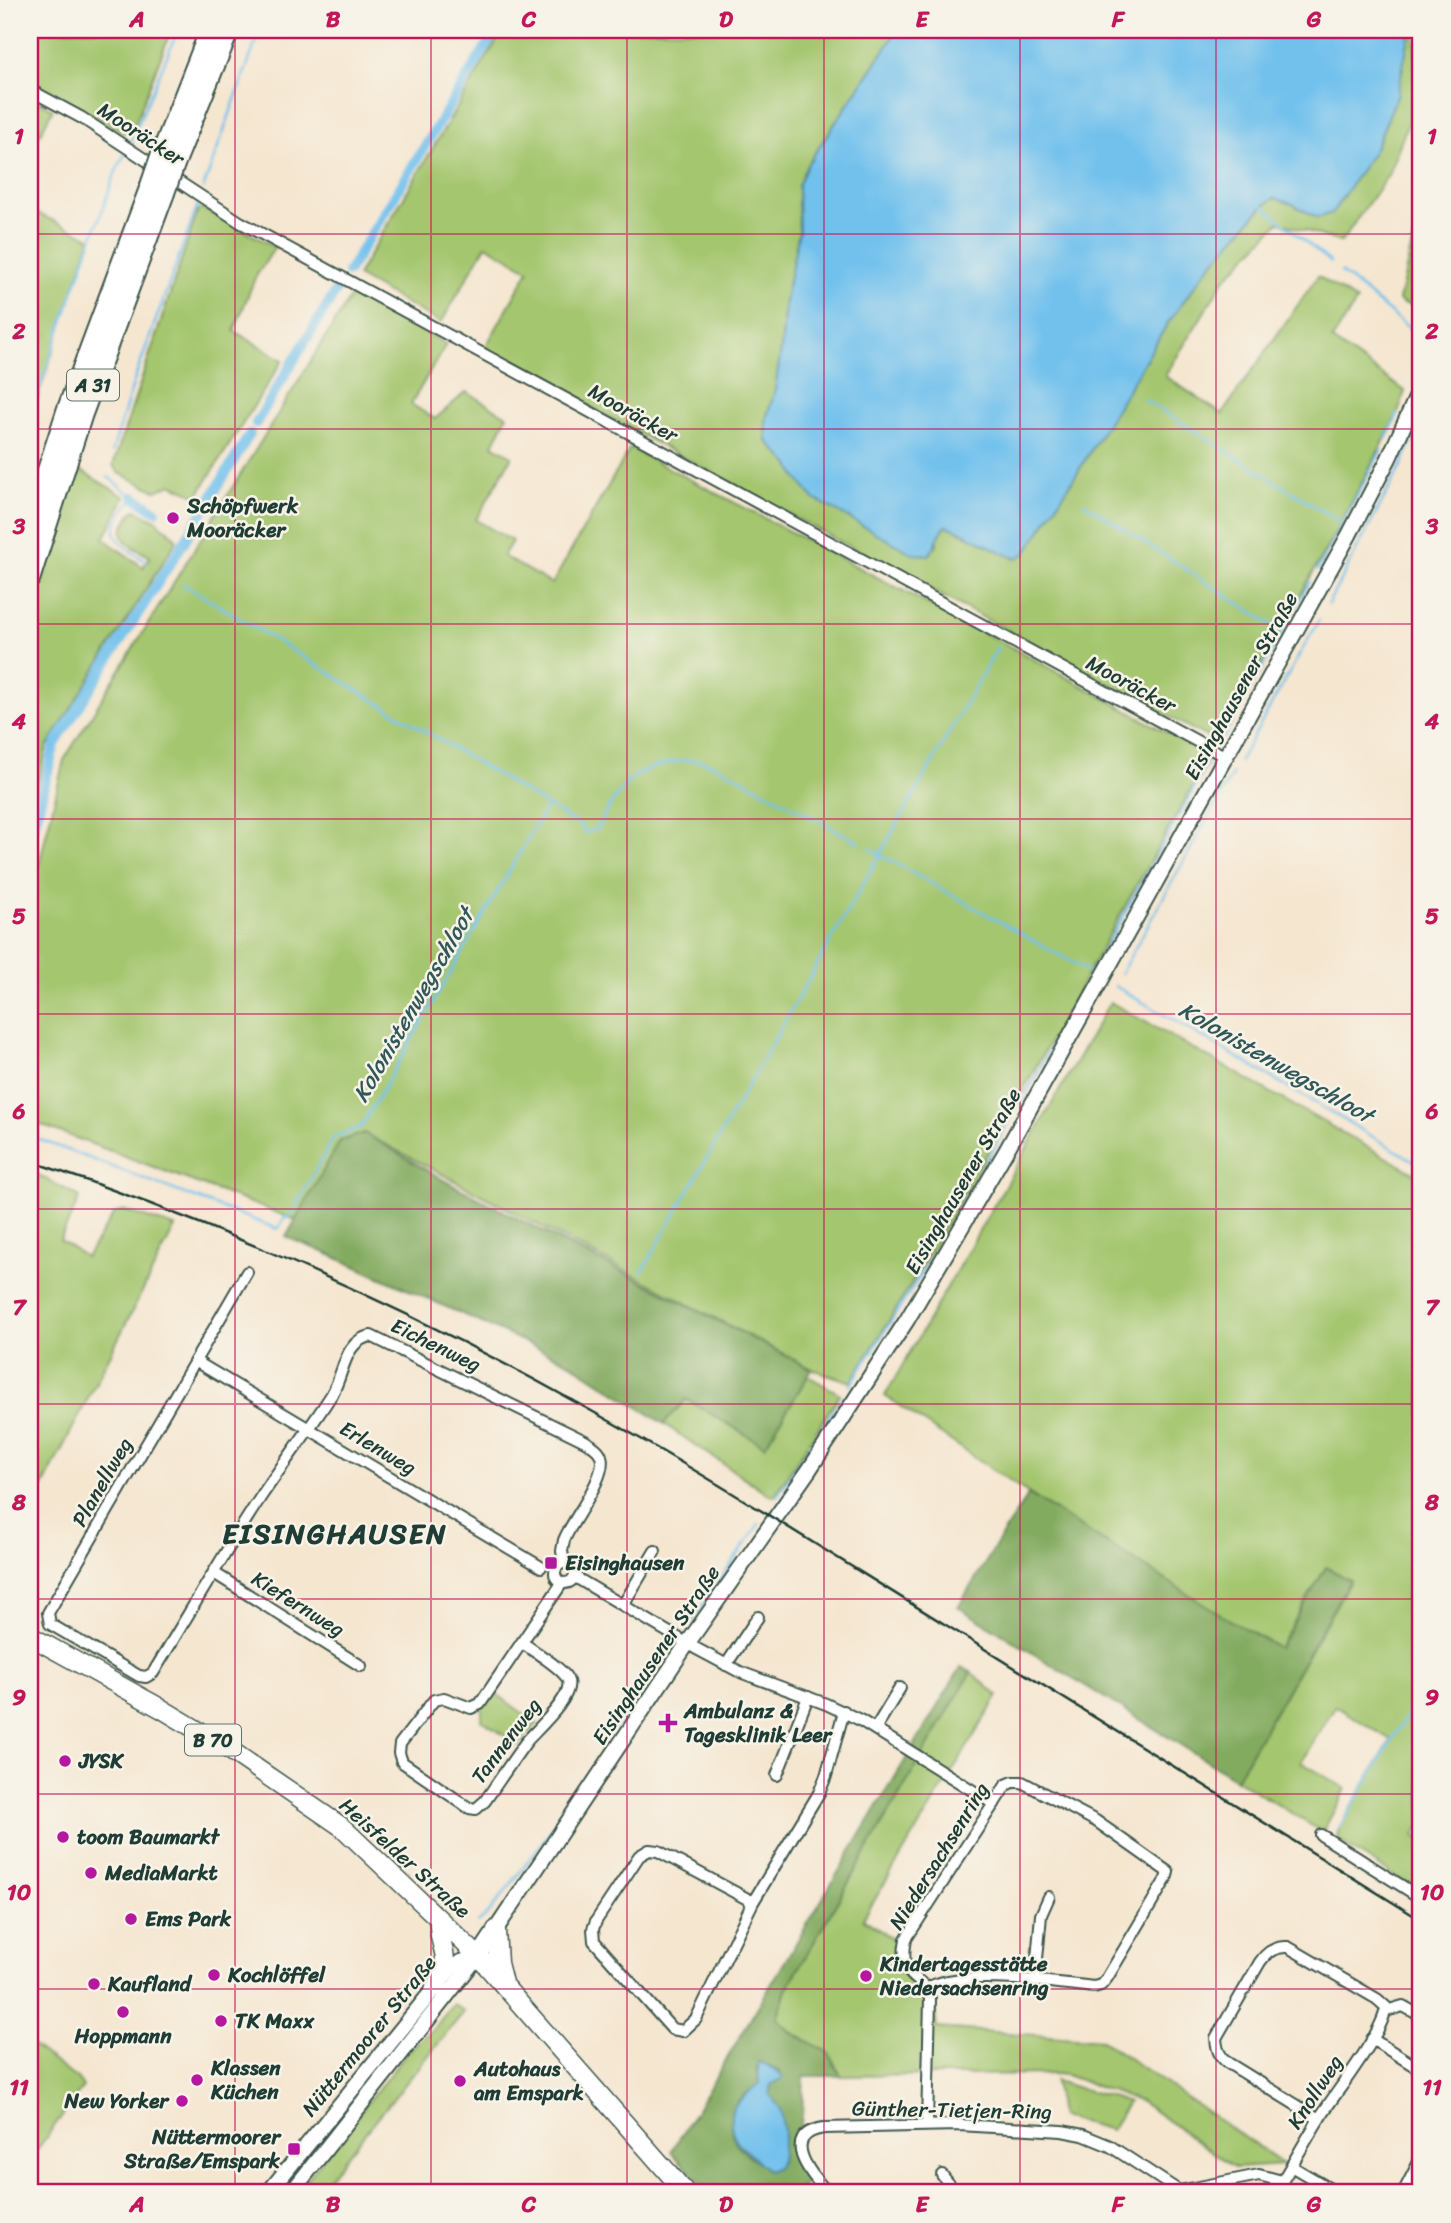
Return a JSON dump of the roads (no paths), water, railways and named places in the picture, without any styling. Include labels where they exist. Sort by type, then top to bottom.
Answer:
[{"type":"highway","name":"A 31","points":[[30,578],[210,30]]},
{"type":"highway","name":"A 31","points":[[168,159],[229,30]]},
{"type":"highway","name":"A 31","points":[[30,524],[67,410],[157,190]]},
{"type":"main road","name":"Heisfelder Straße","points":[[30,1636],[162,1709],[291,1790],[342,1827],[478,1956],[685,2193]]},
{"type":"main road","points":[[435,1987],[446,1960],[444,1945],[438,1933],[439,1920]]},
{"type":"main road","points":[[496,1930],[498,1963],[504,1986]]},
{"type":"street","name":"Mooräcker","points":[[30,90],[104,132],[240,222],[1226,757]]},
{"type":"street","name":"Eisinghausener Straße","points":[[478,1956],[907,1320],[1006,1151],[1364,507],[1421,387]]},
{"type":"street","name":"Planellweg","points":[[139,1676],[52,1626],[47,1617],[247,1272]]},
{"type":"street","name":"Eichenweg","points":[[139,1676],[146,1677],[153,1673],[262,1495],[310,1430],[335,1389],[350,1349],[362,1338],[371,1336],[585,1441],[600,1452],[602,1469],[565,1535],[562,1551],[564,1563]]},
{"type":"street","name":"Erlenweg","points":[[195,1361],[541,1567]]},
{"type":"street","points":[[623,1605],[655,1551]]},
{"type":"street","points":[[564,1563],[574,1567],[575,1577],[571,1582],[562,1583],[556,1579],[555,1572],[558,1566],[564,1563]]},
{"type":"street","name":"Kiefernweg","points":[[214,1573],[361,1666]]},
{"type":"street","points":[[575,1577],[726,1665],[759,1681],[844,1712],[994,1804]]},
{"type":"street","name":"Tannenweg","points":[[523,1643],[565,1674],[569,1682],[568,1690],[485,1801],[476,1808],[469,1808],[405,1764],[399,1753],[400,1744],[434,1700],[444,1698],[471,1708],[480,1704],[562,1583]]},
{"type":"street","points":[[726,1665],[758,1617]]},
{"type":"street","points":[[875,1729],[900,1688]]},
{"type":"street","points":[[777,1775],[808,1698]]},
{"type":"street","points":[[753,1902],[658,1851],[649,1850],[639,1856],[596,1921],[593,1929],[594,1941],[668,2025],[676,2031],[683,2031],[696,2019],[753,1902],[823,1786],[844,1712]]},
{"type":"street","name":"Niedersachsenring","points":[[1017,1782],[1035,1788],[1096,1821],[1168,1872],[1101,1985],[1094,1987],[976,1979],[942,1982],[927,1989],[912,1978],[907,1970],[906,1939],[994,1804],[1010,1783],[1017,1782]]},
{"type":"street","points":[[1321,1835],[1421,1898]]},
{"type":"street","points":[[1035,1981],[1041,1915],[1049,1897]]},
{"type":"street","points":[[1319,2119],[1220,2057],[1216,2038],[1268,1952],[1281,1946],[1288,1947],[1377,1999],[1386,2009],[1403,2006],[1421,2016]]},
{"type":"street","name":"Nüttermoorer Straße","points":[[268,2193],[435,1987],[456,1964],[478,1956]]},
{"type":"street","name":"Nüttermoorer Straße","points":[[291,2193],[478,1956]]},
{"type":"street","points":[[927,1989],[930,1999],[927,2125]]},
{"type":"street","name":"Knollweg","points":[[1275,2193],[1319,2119],[1372,2039],[1386,2009]]},
{"type":"street","points":[[1372,2039],[1421,2070]]},
{"type":"street","name":"Günther-Tietjen-Ring","points":[[828,2193],[804,2164],[801,2154],[802,2144],[813,2131],[824,2127],[927,2125],[1049,2129],[1083,2135],[1110,2146],[1178,2192],[1259,2175],[1282,2181]]},
{"type":"street","points":[[1402,2193],[1421,2158]]},
{"type":"street","points":[[1291,2166],[1337,2193]]},
{"type":"street","points":[[942,2175],[956,2193]]},
{"type":"street","points":[[810,2192],[819,2183]]},
{"type":"water","points":[[898,30],[1407,30],[1409,37],[1397,96],[1375,149],[1332,213],[1318,218],[1274,198],[1263,206],[1207,269],[1168,323],[1026,553],[1017,558],[946,526],[929,555],[913,554],[813,498],[790,465],[767,441],[766,419],[775,390],[785,301],[799,231],[798,186],[807,165]]},
{"type":"water","points":[[758,2062],[782,2075],[782,2079],[771,2084],[770,2094],[780,2109],[784,2132],[781,2160],[777,2167],[769,2171],[746,2152],[732,2128],[733,2107],[759,2083]]},
{"type":"waterway","points":[[130,143],[178,30]]},
{"type":"waterway","points":[[203,189],[260,30]]},
{"type":"waterway","points":[[348,272],[496,30]]},
{"type":"waterway","points":[[32,409],[116,171],[126,152]]},
{"type":"waterway","points":[[112,452],[135,378],[198,204]]},
{"type":"waterway","points":[[1263,206],[1330,262]]},
{"type":"waterway","points":[[1341,272],[1421,338]]},
{"type":"waterway","points":[[256,423],[339,286]]},
{"type":"waterway","points":[[1145,400],[1342,523]]},
{"type":"waterway","points":[[1386,439],[1398,414]]},
{"type":"waterway","points":[[1328,604],[1401,466],[1421,420]]},
{"type":"waterway","points":[[30,842],[55,744],[250,434]]},
{"type":"waterway","points":[[1317,570],[1381,451]]},
{"type":"waterway","name":"Kolonistenwegschloot","points":[[108,477],[134,497],[115,527],[119,541],[147,562]]},
{"type":"waterway","points":[[134,497],[156,511]]},
{"type":"waterway","points":[[1084,503],[1283,632]]},
{"type":"waterway","points":[[1223,738],[1310,582]]},
{"type":"waterway","name":"Kolonistenwegschloot","points":[[183,584],[578,824],[586,833],[597,829],[615,798],[634,777],[662,765],[692,760],[722,768],[860,843]]},
{"type":"waterway","points":[[1239,762],[1319,620]]},
{"type":"waterway","points":[[642,1272],[998,647]]},
{"type":"waterway","points":[[1102,954],[1208,763]]},
{"type":"waterway","points":[[1121,973],[1233,773]]},
{"type":"waterway","name":"Kolonistenwegschloot","points":[[30,1136],[278,1229],[285,1217],[289,1218],[334,1137],[361,1127],[547,806]]},
{"type":"waterway","name":"Kolonistenwegschloot","points":[[870,849],[1093,974]]},
{"type":"waterway","points":[[1091,973],[1095,966]]},
{"type":"waterway","name":"Kolonistenwegschloot","points":[[1115,986],[1421,1165]]},
{"type":"waterway","points":[[1019,1106],[1084,987]]},
{"type":"waterway","points":[[850,1386],[937,1249],[1012,1117]]},
{"type":"waterway","points":[[777,1496],[843,1397]]},
{"type":"waterway","points":[[689,1625],[759,1524]]},
{"type":"waterway","points":[[478,1923],[489,1913],[539,1847],[666,1659]]},
{"type":"waterway","points":[[1339,1828],[1421,1692]]},
{"type":"railway","points":[[30,1161],[171,1212],[309,1269],[445,1333],[577,1403],[763,1512],[1421,1920]]},
{"type":"place","name":"Schöpfwerk Mooräcker","points":[[173,518]]},
{"type":"place","name":"Eisinghausen","points":[[551,1563]]},
{"type":"place","name":"Ambulanz & Tagesklinik Leer","points":[[668,1723]]},
{"type":"place","name":"JYSK","points":[[65,1761]]},
{"type":"place","name":"toom Baumarkt","points":[[63,1837]]},
{"type":"place","name":"MediaMarkt","points":[[91,1873]]},
{"type":"place","name":"Ems Park","points":[[131,1919]]},
{"type":"place","name":"Kochlöffel","points":[[214,1975]]},
{"type":"place","name":"Kindertagesstätte Niedersachsenring","points":[[866,1976]]},
{"type":"place","name":"Kaufland","points":[[94,1984]]},
{"type":"place","name":"Hoppmann","points":[[123,2012]]},
{"type":"place","name":"TK Maxx","points":[[221,2021]]},
{"type":"place","name":"Klassen Küchen","points":[[197,2080]]},
{"type":"place","name":"Autohaus am Emspark","points":[[460,2081]]},
{"type":"place","name":"New Yorker","points":[[182,2101]]},
{"type":"place","name":"Nüttermoorer Straße/Emspark","points":[[294,2149]]},
{"type":"district","name":"EISINGHAUSEN","points":[[335,1533]]}]
